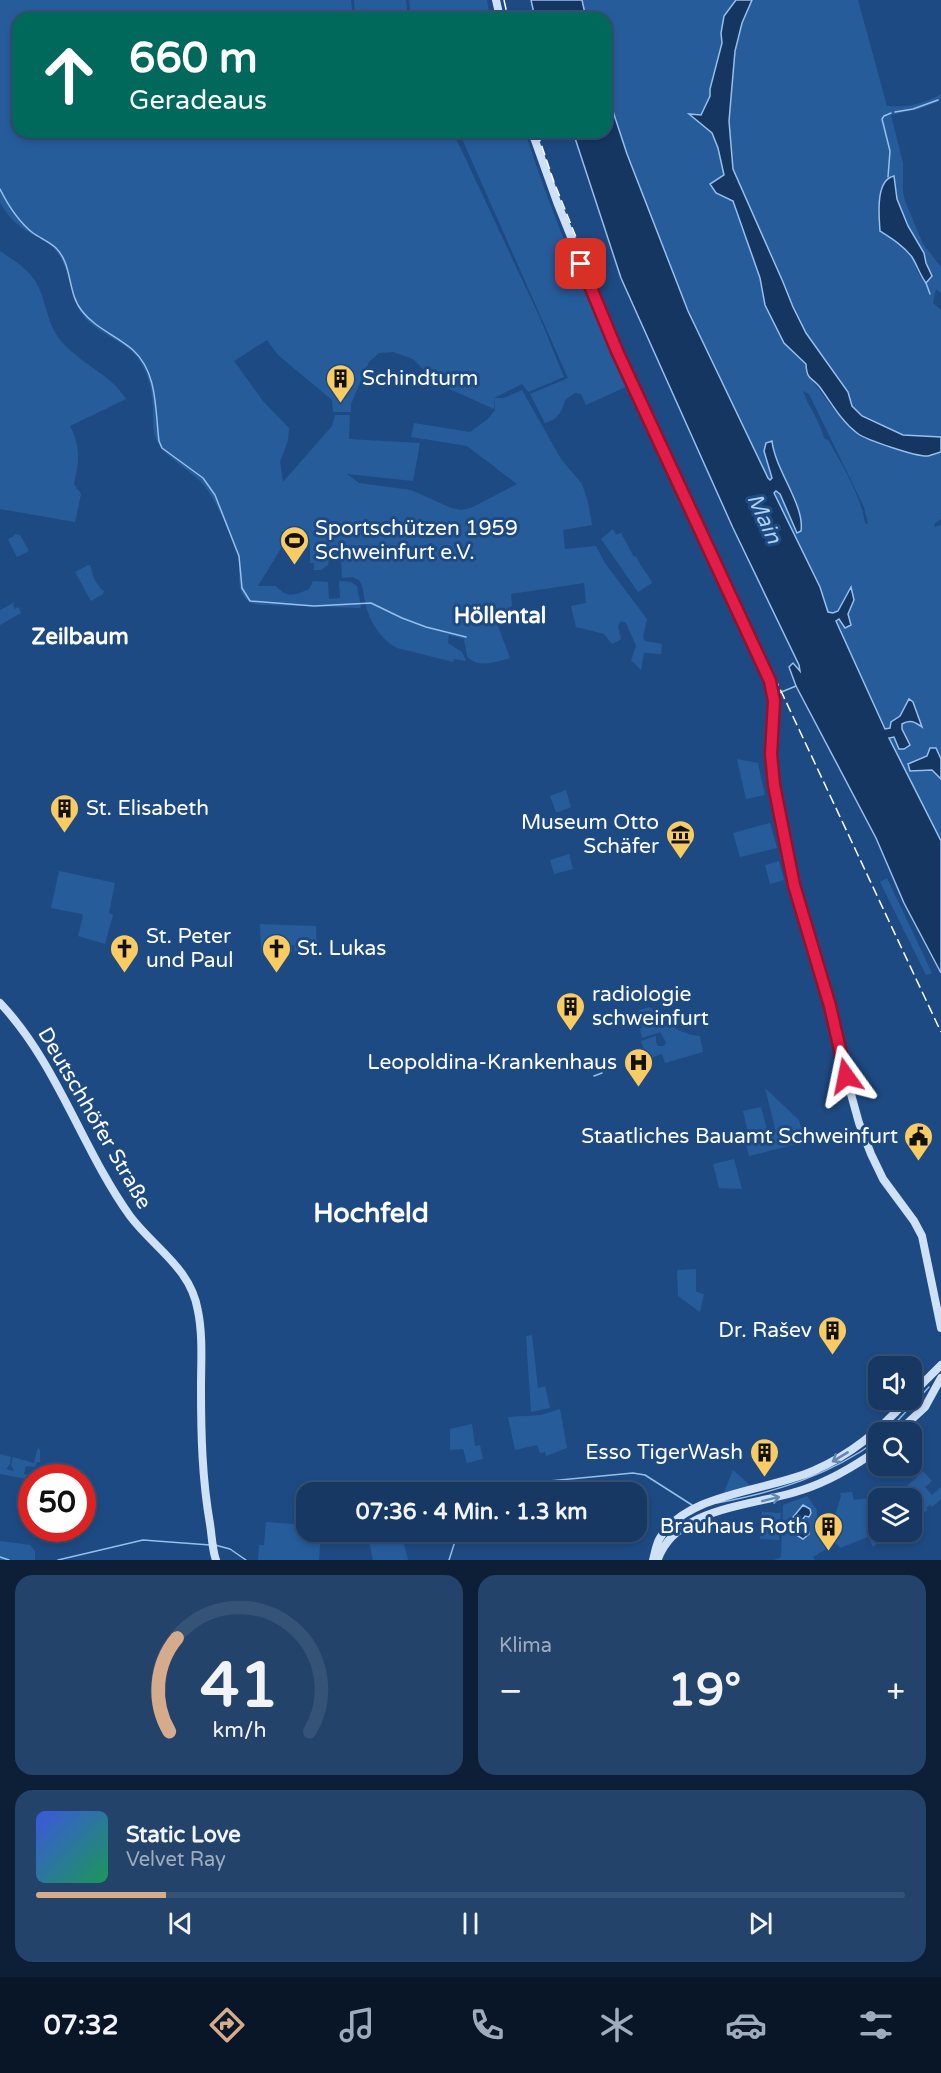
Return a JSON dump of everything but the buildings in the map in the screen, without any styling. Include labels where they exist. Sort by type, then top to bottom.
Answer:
[{"type":"main road","points":[[534,138],[561,212],[617,351],[760,658],[773,693],[771,765],[784,839],[799,902],[830,1006],[850,1093],[878,1170],[892,1194],[919,1228],[941,1328]]},
{"type":"main road","name":"Deutschhöfer Straße","points":[[0,1003],[29,1036],[106,1179],[122,1204],[138,1226],[181,1270],[194,1294],[200,1330],[201,1453],[204,1491],[215,1556]]},
{"type":"main road","points":[[934,1392],[930,1385],[923,1382],[941,1365]]},
{"type":"main road","points":[[909,1422],[925,1407],[941,1378]]},
{"type":"main road","points":[[655,1560],[675,1520],[687,1512],[712,1501],[793,1479],[826,1465],[877,1431],[897,1410]]},
{"type":"main road","points":[[670,1531],[714,1513],[776,1498],[813,1486],[868,1456]]},
{"type":"main road","points":[[712,1501],[714,1513]]},
{"type":"shaded area","points":[[0,0],[351,0],[352,12],[12,12],[12,138],[456,138],[540,318],[564,377],[528,392],[522,384],[494,398],[504,398],[522,390],[561,459],[582,484],[588,502],[592,525],[563,530],[565,549],[596,546],[605,563],[647,619],[643,637],[645,641],[662,644],[661,654],[644,653],[641,670],[631,660],[636,646],[626,623],[621,621],[618,626],[621,639],[612,644],[604,634],[576,627],[571,606],[586,603],[584,583],[511,594],[512,606],[496,621],[510,658],[487,663],[476,662],[467,656],[464,639],[449,635],[448,643],[462,652],[466,661],[454,659],[453,662],[397,648],[386,640],[372,622],[359,580],[352,577],[342,578],[341,558],[329,558],[328,565],[321,570],[314,570],[314,563],[310,563],[310,544],[283,545],[258,586],[276,586],[284,593],[291,595],[309,589],[313,581],[328,582],[329,599],[340,598],[339,581],[351,582],[357,586],[361,608],[262,605],[249,601],[240,588],[238,559],[224,520],[215,503],[201,482],[166,453],[157,441],[150,385],[138,358],[128,348],[90,323],[78,306],[65,267],[55,250],[48,243],[18,225],[0,203]],"holes":[[[267,340],[278,355],[332,400],[333,412],[351,412],[351,404],[369,362],[379,353],[393,352],[413,359],[435,381],[431,387],[445,387],[494,409],[494,398],[495,410],[488,419],[470,432],[414,423],[411,437],[467,446],[517,484],[471,508],[461,510],[451,508],[411,490],[359,483],[347,474],[413,481],[420,443],[349,439],[350,415],[335,415],[332,426],[283,482],[280,462],[288,440],[289,428],[263,401],[234,361]]]},
{"type":"shaded area","points":[[354,0],[406,0],[407,12],[355,12]]},
{"type":"shaded area","points":[[409,0],[487,0],[489,12],[410,12]]},
{"type":"shaded area","points":[[582,0],[736,0],[724,16],[722,42],[710,96],[701,115],[689,114],[712,133],[718,148],[724,175],[710,185],[716,193],[733,201],[760,278],[765,305],[784,343],[806,364],[806,374],[830,405],[857,427],[894,447],[927,456],[941,452],[941,519],[934,524],[935,527],[941,525],[941,842],[901,765],[836,621],[848,614],[854,600],[844,602],[836,612],[828,612],[820,587],[774,493],[776,490],[780,493],[792,524],[798,510],[779,468],[772,441],[768,466],[773,478],[770,480],[688,311],[627,154],[612,108],[612,12],[585,12]],"holes":[[[803,391],[809,394],[864,507],[868,524],[865,523],[860,502],[850,481],[829,441],[824,438]]]},
{"type":"shaded area","points":[[752,0],[858,0],[887,106],[915,104],[941,94],[940,101],[919,109],[891,115],[903,163],[905,201],[923,244],[941,267],[941,293],[936,289],[933,303],[941,310],[941,437],[903,435],[862,416],[852,406],[848,392],[806,333],[793,307],[733,169],[729,121],[735,51],[742,23]],"holes":[[[893,176],[897,199],[908,226],[924,253],[932,276],[926,283],[918,273],[912,257],[896,241]]]},
{"type":"shaded area","points":[[462,138],[527,138],[572,260],[628,386],[586,405],[581,394],[575,393],[565,400],[556,417],[545,423],[530,394],[568,378]]},
{"type":"shaded area","points":[[0,251],[32,276],[58,337],[74,354],[111,382],[126,399],[70,426],[74,433],[78,455],[74,484],[81,494],[75,522],[0,509]]},
{"type":"shaded area","points":[[613,529],[616,535],[621,533],[652,583],[638,592],[601,539]]},
{"type":"shaded area","points":[[15,534],[20,535],[29,551],[17,557],[8,539]]},
{"type":"shaded area","points":[[88,565],[91,566],[99,587],[104,591],[91,601],[75,572]]},
{"type":"shaded area","points":[[15,602],[13,605],[15,609],[18,607],[21,613],[0,625],[0,610]]},
{"type":"shaded area","points":[[737,759],[758,763],[765,795],[746,799]]},
{"type":"shaded area","points":[[566,790],[571,807],[556,812],[550,796]]},
{"type":"shaded area","points":[[770,823],[777,848],[740,857],[733,833]]},
{"type":"shaded area","points":[[569,854],[573,869],[554,874],[550,860]]},
{"type":"shaded area","points":[[779,861],[784,880],[770,884],[765,865]]},
{"type":"shaded area","points":[[59,871],[115,883],[109,913],[113,915],[105,944],[78,936],[82,914],[51,908]]},
{"type":"shaded area","points":[[887,878],[932,973],[926,975],[880,882]]},
{"type":"shaded area","points":[[260,924],[316,926],[317,954],[295,954],[294,945],[292,945],[292,952],[261,953]]},
{"type":"shaded area","points":[[650,1007],[666,1022],[679,1030],[700,1036],[703,1052],[665,1063],[662,1054],[647,1059],[641,1041],[656,1036],[658,1046],[664,1046],[666,1042],[660,1032],[642,1038],[640,1029],[642,1028],[635,1014]]},
{"type":"shaded area","points":[[765,1088],[799,1120],[805,1142],[749,1156],[745,1141],[776,1132]]},
{"type":"shaded area","points":[[761,1107],[768,1133],[749,1138],[743,1111]]},
{"type":"shaded area","points":[[734,1159],[742,1189],[719,1188],[713,1164]]},
{"type":"shaded area","points":[[696,1269],[696,1292],[704,1294],[700,1312],[678,1296],[677,1270]]},
{"type":"shaded area","points":[[532,1335],[538,1388],[545,1386],[550,1408],[531,1412],[526,1336]]},
{"type":"shaded area","points":[[560,1409],[567,1448],[546,1456],[545,1452],[540,1453],[537,1445],[515,1450],[508,1417],[541,1415]]},
{"type":"shaded area","points":[[472,1424],[475,1446],[480,1445],[483,1459],[467,1463],[463,1449],[450,1450],[450,1429]]},
{"type":"shaded area","points":[[38,1447],[40,1462],[36,1464],[18,1464],[18,1477],[0,1474],[0,1454],[11,1457],[6,1469],[14,1471],[11,1465],[13,1457],[34,1463]]},
{"type":"shaded area","points":[[733,1470],[752,1487],[724,1492]]},
{"type":"shaded area","points":[[922,1472],[932,1481],[925,1487],[932,1495],[941,1487],[941,1499],[932,1507],[930,1505],[926,1508],[928,1510],[922,1514],[922,1488],[904,1488],[918,1476],[922,1476]]},
{"type":"shaded area","points":[[852,1492],[854,1500],[868,1498],[868,1537],[840,1548],[836,1543],[813,1557],[815,1560],[774,1560],[781,1557],[783,1505],[807,1496],[817,1510],[816,1536],[832,1525],[840,1493]]},
{"type":"shaded area","points":[[762,1512],[781,1513],[779,1540],[760,1539]]},
{"type":"shaded area","points":[[266,1522],[296,1524],[296,1542],[320,1542],[319,1560],[258,1560],[259,1545],[264,1545]]},
{"type":"shaded area","points":[[0,1541],[30,1545],[35,1551],[35,1560],[0,1560]]},
{"type":"shaded area","points":[[369,1542],[404,1542],[408,1560],[373,1560]]},
{"type":"water","points":[[531,0],[582,0],[585,12],[534,12]]},
{"type":"water","points":[[736,0],[752,0],[742,23],[735,51],[729,121],[733,169],[793,307],[806,333],[848,392],[852,406],[862,416],[903,435],[941,437],[941,452],[922,456],[903,451],[862,436],[846,423],[808,375],[806,364],[784,343],[765,305],[760,278],[733,201],[716,193],[710,184],[724,175],[718,148],[712,133],[689,114],[701,115],[710,96],[722,43],[724,16]]},
{"type":"water","name":"Main","points":[[612,108],[627,154],[688,311],[770,480],[772,478],[764,451],[766,443],[772,441],[778,464],[799,510],[801,531],[797,533],[780,494],[776,491],[774,493],[820,587],[828,612],[838,611],[851,587],[854,600],[848,614],[851,625],[845,628],[839,619],[836,621],[885,729],[890,728],[891,722],[900,716],[909,699],[913,702],[922,727],[912,722],[902,724],[910,745],[899,749],[894,737],[889,738],[941,841],[941,973],[904,903],[876,838],[796,686],[789,667],[793,663],[800,671],[799,665],[733,528],[621,278],[575,138],[612,138]]},
{"type":"water","points":[[894,176],[897,199],[908,226],[924,253],[932,276],[926,283],[909,253],[880,231],[881,191],[888,179]]},
{"type":"water","points":[[930,748],[936,748],[941,759],[941,779],[932,770],[910,771],[908,764],[927,756]]},
{"type":"water","points":[[803,1505],[810,1509],[811,1513],[809,1517],[805,1516],[803,1519],[807,1524],[809,1534],[803,1539],[798,1536],[798,1529],[793,1527],[790,1521]]},
{"type":"waterway","points":[[895,112],[913,109],[938,100]]},
{"type":"waterway","points":[[888,177],[890,151],[882,119],[891,113]]},
{"type":"waterway","points":[[0,189],[23,224],[54,246],[61,255],[68,271],[74,296],[82,311],[93,322],[127,345],[141,359],[154,392],[159,441],[162,448],[203,478],[215,495],[239,556],[242,588],[250,601],[314,606],[371,603],[426,627],[466,637]]},
{"type":"waterway","points":[[926,283],[930,294]]},
{"type":"waterway","points":[[779,693],[796,686]]},
{"type":"waterway","points":[[594,1076],[602,1073]]},
{"type":"waterway","points":[[896,1422],[929,1387]]},
{"type":"waterway","points":[[717,1503],[802,1480],[842,1463],[868,1447]]},
{"type":"waterway","points":[[545,1482],[633,1473],[645,1475],[692,1505]]},
{"type":"waterway","points":[[58,1560],[143,1540],[210,1545]]},
{"type":"waterway","points":[[449,1560],[455,1542]]},
{"type":"waterway","points":[[215,1545],[230,1549],[246,1560]]},
{"type":"waterway","points":[[0,1557],[9,1560]]},
{"type":"railway","points":[[504,0],[507,12]]},
{"type":"railway","points":[[539,138],[554,182],[621,350],[941,1032]]},
{"type":"place","name":"Schindturm","points":[[341,404]]},
{"type":"place","name":"Sportschützen 1959 Schweinfurt e.V.","points":[[294,566]]},
{"type":"place","name":"St. Elisabeth","points":[[65,834]]},
{"type":"place","name":"Museum Otto Schäfer","points":[[680,860]]},
{"type":"place","name":"St. Peter und Paul","points":[[125,974]]},
{"type":"place","name":"St. Lukas","points":[[276,974]]},
{"type":"place","name":"radiologie schweinfurt","points":[[571,1032]]},
{"type":"place","name":"Leopoldina-Krankenhaus","points":[[638,1088]]},
{"type":"place","name":"Staatliches Bauamt Schweinfurt","points":[[919,1162]]},
{"type":"place","name":"Dr. Rašev","points":[[833,1356]]},
{"type":"place","name":"Esso TigerWash","points":[[764,1478]]},
{"type":"place","name":"Brauhaus Roth","points":[[829,1552]]},
{"type":"district","name":"Höllental","points":[[500,615]]},
{"type":"district","name":"Zeilbaum","points":[[80,636]]},
{"type":"district","name":"Hochfeld","points":[[371,1213]]},
{"type":"route","points":[[581,264],[617,351],[770,681],[774,701],[771,765],[774,785],[794,885],[830,1006],[846,1076]]}]
